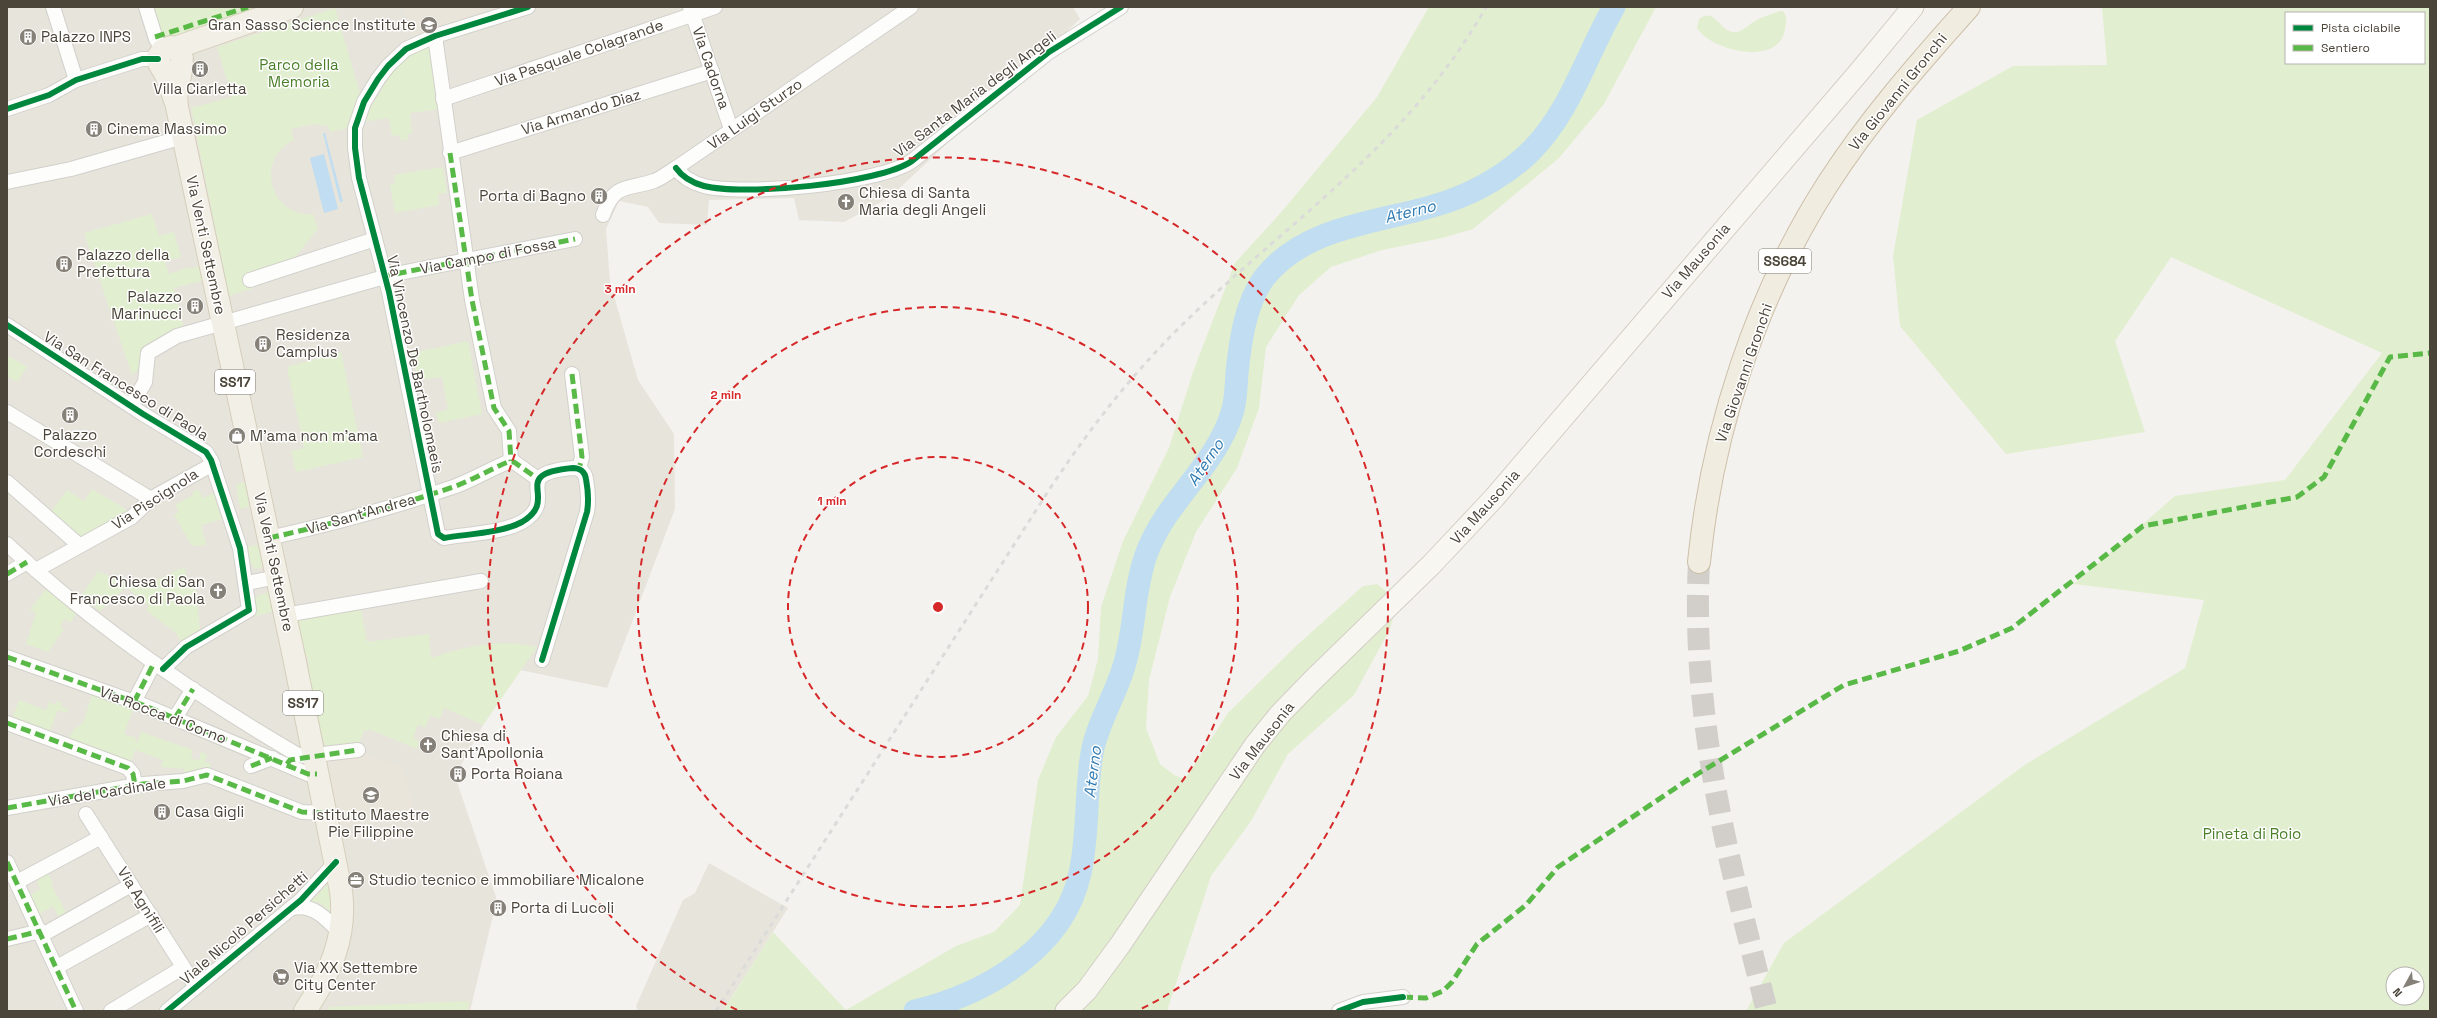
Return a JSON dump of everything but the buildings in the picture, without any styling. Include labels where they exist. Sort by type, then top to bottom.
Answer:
[{"type":"highway","name":"Via Giovanni Gronchi","points":[[1699,562],[1707,500],[1727,418],[1754,334],[1783,267],[1809,216],[1845,159],[1900,86],[1969,7]]},
{"type":"main road","points":[[170,58],[196,41],[213,33],[292,7]]},
{"type":"main road","name":"Via Mausonia","points":[[1066,1011],[1087,990],[1120,945],[1238,771],[1272,724],[1313,680],[1432,564],[1494,498],[1845,89],[1913,7]]},
{"type":"main road","name":"Via Venti Settembre","points":[[170,58],[183,137],[316,759],[343,904],[341,934],[326,976],[305,1011]]},
{"type":"street","points":[[53,7],[76,80]]},
{"type":"street","points":[[146,7],[156,39],[170,58]]},
{"type":"street","points":[[528,7],[505,11],[435,36],[465,261],[494,408],[509,431],[511,462],[538,478],[546,472],[578,469],[584,473],[586,480],[588,498],[587,512],[542,660]]},
{"type":"street","name":"Via Pasquale Colagrande","points":[[443,99],[692,11],[715,7]]},
{"type":"street","name":"Via Luigi Sturzo","points":[[603,214],[608,201],[618,191],[630,185],[655,181],[676,168],[911,7]]},
{"type":"street","name":"Via Santa Maria degli Angeli","points":[[676,168],[685,177],[696,184],[737,189],[832,183],[894,172],[912,161],[1049,52],[1121,7]]},
{"type":"street","name":"Via Cadorna","points":[[692,11],[731,129]]},
{"type":"street","name":"Via Vincenzo De Bartholomaeis","points":[[435,36],[411,46],[388,66],[364,102],[355,128],[356,163],[385,276],[437,532],[442,537],[497,530],[521,522],[537,510],[538,478]]},
{"type":"street","points":[[7,109],[49,95],[76,80],[142,59],[170,58]]},
{"type":"street","name":"Via Armando Diaz","points":[[450,153],[712,71]]},
{"type":"street","points":[[7,182],[71,169],[183,137]]},
{"type":"street","points":[[250,280],[375,239]]},
{"type":"street","name":"Via Campo di Fossa","points":[[131,406],[143,386],[146,374],[147,356],[153,349],[177,336],[385,276],[575,239]]},
{"type":"street","name":"Via San Francesco di Paola","points":[[7,325],[131,406],[206,452],[213,464],[240,548],[247,583],[249,608],[247,612],[230,619],[159,666]]},
{"type":"street","points":[[572,374],[582,457],[578,469]]},
{"type":"street","points":[[7,412],[151,499]]},
{"type":"street","name":"Via Sant'Andrea","points":[[269,538],[341,521],[429,495],[476,478],[511,462]]},
{"type":"street","name":"Via Piscignola","points":[[7,574],[31,566],[79,545],[132,517],[151,499],[213,464]]},
{"type":"street","points":[[7,482],[79,545]]},
{"type":"street","points":[[7,544],[31,566],[159,666],[298,755],[316,759],[358,750]]},
{"type":"street","points":[[247,583],[277,577]]},
{"type":"street","points":[[285,615],[481,581]]},
{"type":"street","name":"Via Rocca di Corno","points":[[7,657],[134,702],[272,758],[288,762],[308,774],[316,759]]},
{"type":"street","points":[[134,702],[159,666]]},
{"type":"street","points":[[175,718],[194,689]]},
{"type":"street","points":[[7,723],[128,768],[133,774],[135,785]]},
{"type":"street","points":[[251,766],[272,758]]},
{"type":"street","name":"Via del Cardinale","points":[[7,808],[135,785],[183,781],[207,775],[302,812],[326,813]]},
{"type":"street","name":"Via Agnifili","points":[[86,814],[182,968],[196,987]]},
{"type":"street","points":[[13,878],[101,837]]},
{"type":"street","points":[[7,862],[13,878],[42,933],[76,1011]]},
{"type":"street","name":"Viale Nicolò Persichetti","points":[[167,1011],[290,909],[336,862]]},
{"type":"street","points":[[7,939],[42,933],[131,885]]},
{"type":"street","name":"Viale Nicolò Persichetti","points":[[290,909],[304,908],[318,912],[341,934]]},
{"type":"street","points":[[56,967],[150,915]]},
{"type":"street","points":[[111,1011],[182,968]]},
{"type":"street","points":[[1339,1011],[1363,1002],[1403,997]]},
{"type":"shaded area","points":[[7,7],[1073,7],[1080,19],[889,198],[844,222],[799,220],[794,198],[709,200],[707,225],[659,223],[648,207],[619,201],[606,229],[610,282],[638,380],[674,434],[675,509],[607,688],[520,670],[483,725],[460,767],[458,767],[453,780],[457,782],[496,897],[496,903],[470,1011],[7,1011]]},
{"type":"shaded area","name":"Gran Sasso Science Institute","points":[[403,7],[484,7],[485,13],[412,36]]},
{"type":"shaded area","name":"Istituto Maestre Pie Filippine","points":[[347,756],[365,756],[401,765],[414,808],[339,828],[325,762]]},
{"type":"shaded area","points":[[709,863],[788,908],[723,1011],[638,1011],[636,1006],[683,900],[695,893]]},
{"type":"green space","points":[[151,7],[270,7],[162,43]]},
{"type":"green space","points":[[1429,7],[1656,7],[1604,104],[1559,158],[1473,229],[1442,238],[1382,250],[1331,267],[1299,295],[1266,347],[1259,408],[1237,468],[1196,532],[1170,597],[1149,680],[1146,728],[1160,764],[1174,775],[1185,779],[1228,713],[1295,647],[1363,586],[1377,584],[1387,592],[1395,611],[1390,629],[1354,695],[1288,754],[1251,821],[1211,876],[1167,1011],[723,1011],[773,932],[846,1010],[956,946],[994,932],[1020,905],[1038,780],[1056,737],[1088,696],[1098,659],[1101,607],[1123,541],[1169,448],[1194,369],[1235,263],[1284,209],[1377,97]]},
{"type":"green space","name":"Pineta di Roio","points":[[2102,7],[2430,7],[2430,1011],[1746,1011],[1784,943],[2026,764],[2185,668],[2204,600],[2074,584],[2175,496],[2285,480],[2382,353],[2171,257],[2115,341],[2145,432],[2006,454],[1900,326],[1893,256],[1917,120],[2013,66],[2107,65]]},
{"type":"green space","name":"Parco della Memoria","points":[[335,8],[361,97],[349,128],[330,132],[328,126],[313,124],[291,129],[294,140],[282,149],[274,160],[271,172],[272,185],[278,197],[286,207],[298,213],[313,214],[318,229],[290,263],[249,276],[253,288],[229,296],[191,108],[232,97],[217,47]]},
{"type":"green space","points":[[1783,11],[1786,16],[1785,28],[1781,40],[1772,48],[1760,51],[1746,52],[1717,44],[1705,36],[1697,28],[1699,19],[1704,16],[1708,16],[1716,19],[1725,29],[1737,32],[1765,16]]},
{"type":"green space","points":[[431,45],[440,109],[410,113],[412,133],[408,134],[408,140],[401,141],[400,135],[392,136],[389,118],[362,122],[391,73],[410,54]]},
{"type":"green space","points":[[443,167],[447,193],[438,194],[439,205],[395,213],[390,184],[395,183],[394,175]]},
{"type":"green space","points":[[152,214],[159,236],[174,232],[181,257],[165,261],[169,274],[188,267],[189,269],[203,265],[205,280],[174,288],[184,329],[132,375],[84,233]]},
{"type":"green space","points":[[468,341],[482,414],[439,423],[436,413],[448,409],[442,377],[418,380],[413,353]]},
{"type":"green space","points":[[341,352],[363,457],[296,472],[291,451],[304,448],[287,367]]},
{"type":"green space","points":[[7,355],[27,367],[17,382],[7,376]]},
{"type":"green space","points":[[245,482],[249,507],[240,509],[236,484]]},
{"type":"green space","points":[[92,489],[132,513],[81,539],[50,513],[67,490],[84,501]]},
{"type":"green space","points":[[198,489],[203,498],[215,492],[224,519],[201,525],[206,545],[192,546],[174,515],[179,512],[175,505],[193,495],[192,493]]},
{"type":"green space","points":[[261,544],[265,564],[261,568],[255,569],[251,564],[246,547]]},
{"type":"green space","points":[[185,568],[186,581],[195,580],[200,630],[181,641],[176,633],[146,610],[149,606],[126,587],[100,611],[81,596],[98,571],[124,581],[142,582],[159,579]]},
{"type":"green space","points":[[47,588],[79,609],[70,623],[65,619],[60,626],[64,629],[48,652],[26,644],[36,613],[30,609]]},
{"type":"green space","points":[[271,591],[275,611],[255,616],[253,598]]},
{"type":"green space","points":[[361,610],[367,642],[429,634],[431,658],[470,647],[497,643],[524,644],[537,647],[483,725],[444,708],[440,719],[430,715],[426,727],[418,725],[413,738],[419,741],[417,749],[369,729],[368,731],[364,730],[359,743],[325,747],[323,740],[320,741],[305,668],[309,667],[307,656],[303,657],[296,620]]},
{"type":"green space","points":[[93,692],[135,705],[124,734],[136,738],[135,743],[137,743],[141,732],[193,750],[191,759],[200,760],[200,752],[207,754],[205,762],[211,764],[210,771],[184,775],[184,769],[161,767],[163,760],[135,750],[130,764],[66,743],[74,729],[83,723]]},
{"type":"green space","points":[[19,700],[46,710],[49,702],[56,705],[57,701],[62,703],[61,707],[68,709],[67,713],[58,710],[48,736],[11,722]]},
{"type":"green space","points":[[46,871],[53,883],[51,885],[69,917],[61,922],[53,906],[38,915],[29,896],[40,889],[37,882]]},
{"type":"green space","points":[[329,883],[333,911],[331,912],[320,903],[310,901]]},
{"type":"green space","points":[[469,1001],[468,1011],[327,1011],[330,1007]]},
{"type":"water","points":[[323,133],[325,133],[343,202],[340,202]]},
{"type":"water","points":[[324,154],[338,209],[324,213],[310,158]]},
{"type":"waterway","name":"Aterno","points":[[915,1011],[968,993],[994,980],[1018,964],[1039,946],[1057,924],[1071,900],[1080,873],[1083,858],[1088,783],[1092,753],[1099,729],[1126,659],[1139,581],[1146,555],[1154,536],[1165,518],[1214,451],[1224,433],[1234,404],[1238,361],[1244,324],[1252,300],[1264,278],[1282,260],[1302,246],[1324,235],[1348,227],[1446,202],[1480,188],[1502,175],[1531,151],[1557,118],[1577,82],[1614,7]]},
{"type":"tunnel","points":[[1699,562],[1698,621],[1701,678],[1715,789],[1726,843],[1767,1011]]},
{"type":"railway","points":[[716,1011],[1049,490],[1102,415],[1140,369],[1182,325],[1358,167],[1393,131],[1426,93],[1458,52],[1486,7]]},
{"type":"marked path","points":[[155,37],[248,7]]},
{"type":"marked path","points":[[450,153],[472,300],[494,408],[509,431],[511,461]]},
{"type":"marked path","points":[[386,279],[385,276],[575,239]]},
{"type":"marked path","points":[[1403,997],[1426,998],[1443,991],[1452,982],[1477,944],[1526,905],[1558,867],[1686,781],[1844,685],[1959,651],[2012,628],[2143,526],[2297,497],[2324,477],[2390,357],[2430,353]]},
{"type":"marked path","points":[[572,374],[582,457],[579,469]]},
{"type":"marked path","points":[[269,538],[363,515],[433,494],[456,486],[508,462],[514,462],[538,479]]},
{"type":"marked path","points":[[7,574],[27,562]]},
{"type":"marked path","points":[[7,657],[143,705],[308,774],[317,774]]},
{"type":"marked path","points":[[134,702],[154,663]]},
{"type":"marked path","points":[[175,718],[193,689]]},
{"type":"marked path","points":[[7,723],[128,768],[133,774],[135,785]]},
{"type":"marked path","points":[[287,764],[290,760],[358,750]]},
{"type":"marked path","points":[[251,766],[272,758]]},
{"type":"marked path","points":[[7,808],[143,784],[183,781],[207,775],[302,812],[326,813]]},
{"type":"marked path","points":[[7,862],[76,1011]]},
{"type":"marked path","points":[[7,939],[41,931]]},
{"type":"cycle path","points":[[528,7],[435,36],[406,49],[388,66],[364,102],[355,128],[355,148],[359,178],[389,292],[438,534],[444,538],[495,531],[514,526],[522,522],[533,513],[537,504],[538,481],[542,476],[553,471],[573,468],[578,469],[585,474],[588,496],[587,512],[542,660]]},
{"type":"cycle path","points":[[676,168],[688,180],[704,186],[723,189],[748,190],[778,189],[842,182],[895,169],[912,161],[1049,52],[1121,7]]},
{"type":"cycle path","points":[[7,109],[49,95],[76,80],[142,59],[158,59]]},
{"type":"cycle path","points":[[7,325],[143,414],[206,452],[211,460],[240,548],[249,610],[186,647],[163,669]]},
{"type":"cycle path","points":[[167,1011],[301,900],[336,862]]},
{"type":"cycle path","points":[[1339,1011],[1363,1002],[1403,997]]},
{"type":"place","name":"Gran Sasso Science Institute","points":[[429,25]]},
{"type":"place","name":"Palazzo INPS","points":[[28,37]]},
{"type":"place","name":"Villa Ciarletta","points":[[200,69]]},
{"type":"place","name":"Cinema Massimo","points":[[94,129]]},
{"type":"place","name":"Porta di Bagno","points":[[599,196]]},
{"type":"place","name":"Chiesa di Santa Maria degli Angeli","points":[[846,202]]},
{"type":"place","name":"Palazzo della Prefettura","points":[[64,264]]},
{"type":"place","name":"Palazzo Marinucci","points":[[195,306]]},
{"type":"place","name":"Residenza Camplus","points":[[263,344]]},
{"type":"place","name":"Palazzo Cordeschi","points":[[70,415]]},
{"type":"place","name":"M'ama non m'ama","points":[[237,436]]},
{"type":"place","name":"Chiesa di San Francesco di Paola","points":[[218,591]]},
{"type":"place","name":"Chiesa di Sant'Apollonia","points":[[428,745]]},
{"type":"place","name":"Porta Roiana","points":[[458,774]]},
{"type":"place","name":"Istituto Maestre Pie Filippine","points":[[371,795]]},
{"type":"place","name":"Casa Gigli","points":[[162,812]]},
{"type":"place","name":"Studio tecnico e immobiliare Micalone","points":[[356,880]]},
{"type":"place","name":"Porta di Lucoli","points":[[498,908]]},
{"type":"place","name":"Via XX Settembre City Center","points":[[281,977]]}]
